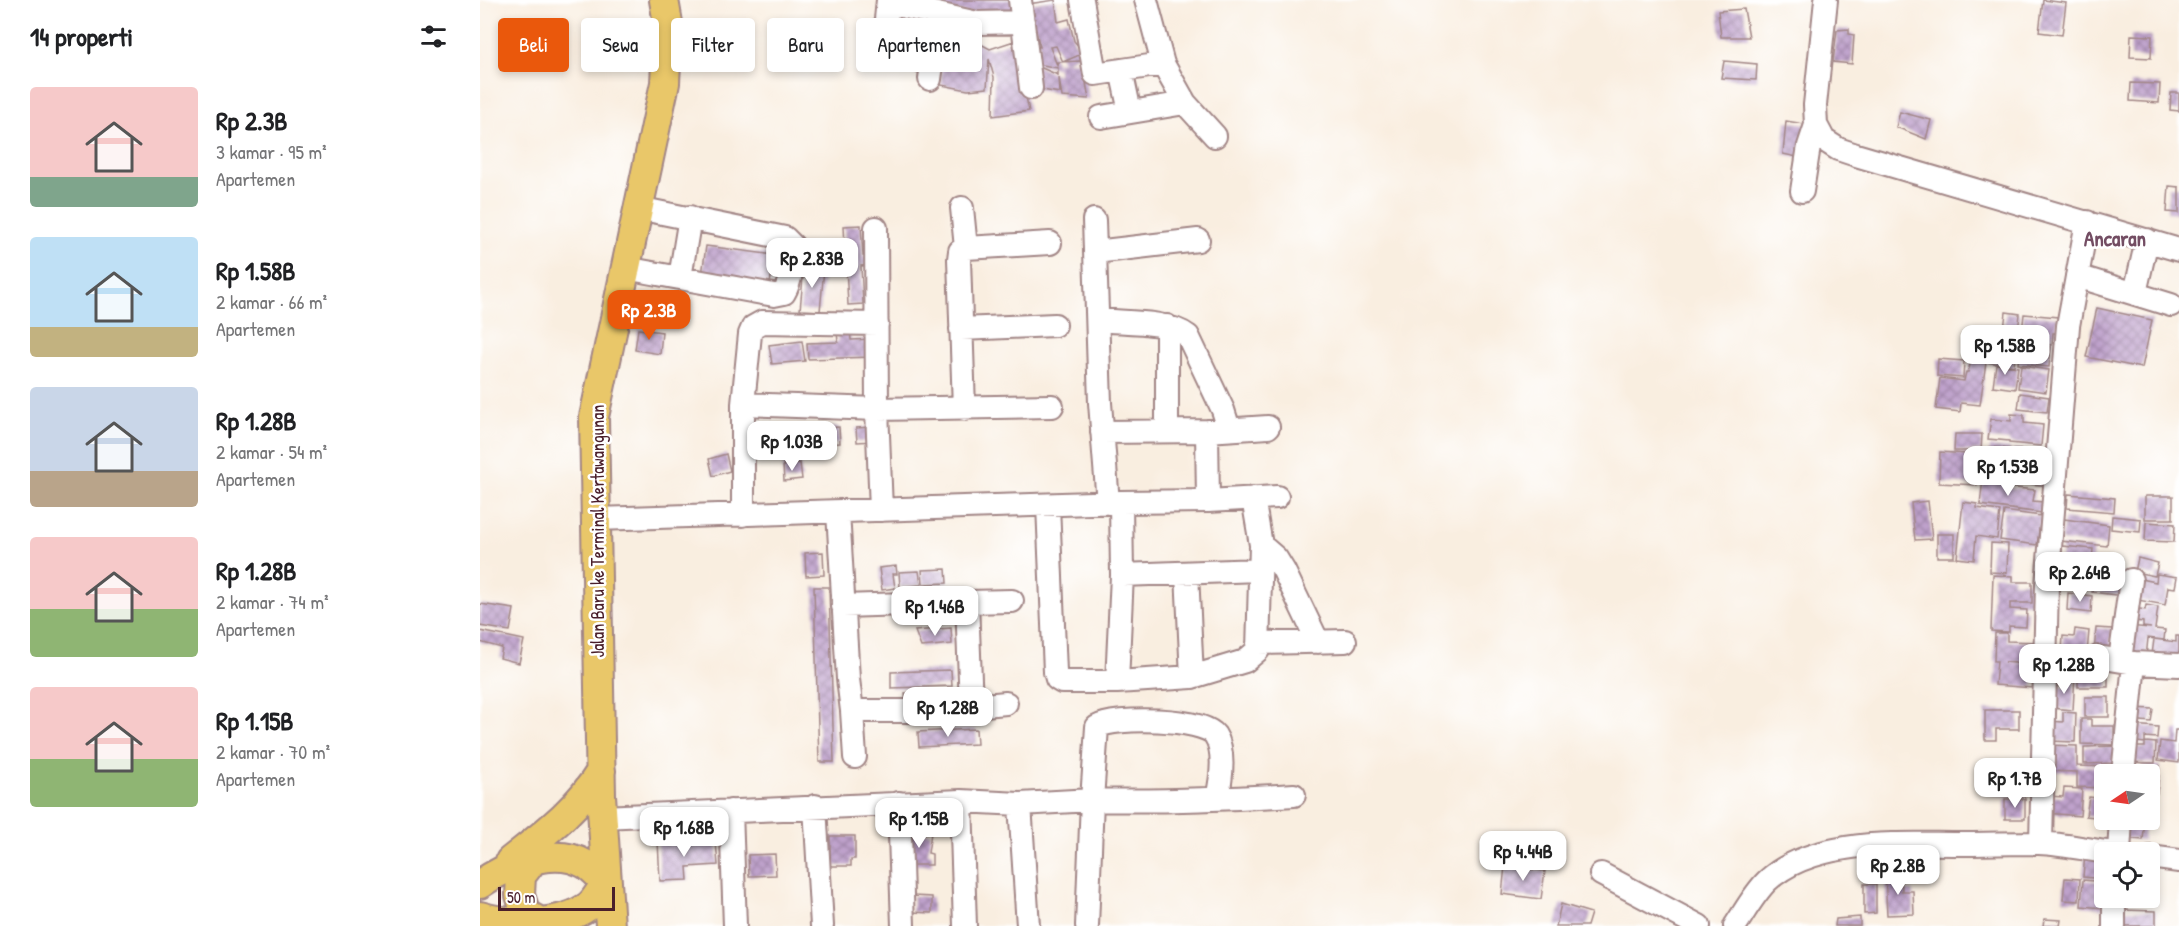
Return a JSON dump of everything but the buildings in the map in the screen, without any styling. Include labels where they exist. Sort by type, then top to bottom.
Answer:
[{"type":"main road","name":"Jalan Baru ke Terminal Kertawangunan","points":[[610,926],[602,817],[594,417],[665,83],[668,23],[664,0]]},
{"type":"main road","points":[[485,881],[567,814],[587,793],[601,771]]},
{"type":"main road","points":[[485,881],[549,855],[567,857],[586,864],[606,882],[591,904],[575,916],[559,923],[532,926],[493,921]]},
{"type":"main road","points":[[534,860],[521,876],[520,895],[526,914],[544,924]]},
{"type":"street","points":[[1082,0],[1095,74],[1163,64]]},
{"type":"street","points":[[1146,0],[1163,64],[1185,103],[1215,136]]},
{"type":"street","points":[[1802,191],[1809,146],[1816,125],[1815,105],[1826,0]]},
{"type":"street","points":[[886,18],[888,1],[977,23],[1021,11],[1031,87]]},
{"type":"street","points":[[930,79],[939,15]]},
{"type":"street","points":[[1121,70],[1130,112]]},
{"type":"street","points":[[1101,117],[1185,103]]},
{"type":"street","points":[[1816,125],[1824,140],[1838,149],[2179,250]]},
{"type":"street","points":[[625,268],[779,295],[787,287],[794,253],[793,246],[784,238],[638,208]]},
{"type":"street","points":[[962,208],[966,248]]},
{"type":"street","points":[[680,278],[690,217]]},
{"type":"street","points":[[1094,220],[1102,432],[1115,502],[1122,575],[1117,682]]},
{"type":"street","points":[[2041,843],[2047,585],[2068,326],[2086,222]]},
{"type":"street","points":[[876,228],[877,409],[881,510]]},
{"type":"street","points":[[1095,252],[1198,240]]},
{"type":"street","points":[[2135,293],[2147,240]]},
{"type":"street","points":[[964,409],[960,251],[966,248],[1050,243]]},
{"type":"street","points":[[2077,276],[2171,305]]},
{"type":"street","points":[[1098,320],[1167,326],[1188,336],[1223,410],[1208,501]]},
{"type":"street","points":[[743,515],[742,404],[750,334],[753,327],[762,322],[877,324]]},
{"type":"street","points":[[961,329],[1055,326]]},
{"type":"street","points":[[1167,326],[1167,430]]},
{"type":"street","points":[[742,404],[877,409],[1052,406]]},
{"type":"street","points":[[1102,432],[1268,427]]},
{"type":"street","points":[[597,519],[1277,497]]},
{"type":"street","points":[[1048,505],[1054,672],[1057,680],[1062,682],[1117,682],[1192,677],[1245,660],[1256,654],[1261,545],[1253,498]]},
{"type":"street","points":[[838,512],[855,757]]},
{"type":"street","points":[[1261,545],[1276,558],[1284,571],[1318,642]]},
{"type":"street","points":[[1122,575],[1259,570]]},
{"type":"street","points":[[1187,573],[1192,677]]},
{"type":"street","points":[[2122,764],[2117,660],[2131,580]]},
{"type":"street","points":[[843,606],[1012,601]]},
{"type":"street","points":[[967,602],[971,706]]},
{"type":"street","points":[[1258,643],[1345,641]]},
{"type":"street","points":[[2117,660],[2179,665]]},
{"type":"street","points":[[852,711],[919,711],[1006,704]]},
{"type":"street","points":[[1087,926],[1092,800],[1098,727],[1110,721],[1138,720],[1175,721],[1210,730],[1219,746],[1221,778],[1217,799]]},
{"type":"street","points":[[602,817],[899,803],[962,801],[1020,804],[1092,800],[1157,802],[1294,795]]},
{"type":"street","points":[[962,801],[965,926]]},
{"type":"street","points":[[899,803],[903,926]]},
{"type":"street","points":[[1020,804],[1028,926]]},
{"type":"street","points":[[815,806],[822,926]]},
{"type":"street","points":[[731,811],[735,926]]},
{"type":"street","points":[[1735,926],[1749,903],[1767,881],[1790,866],[1817,854],[1851,846],[2041,843],[2094,850]]},
{"type":"street","points":[[2160,858],[2179,861]]},
{"type":"street","points":[[1600,874],[1699,926]]},
{"type":"street","points":[[2114,908],[2114,926]]},
{"type":"district","name":"Ancaran","points":[[2115,239]]}]
